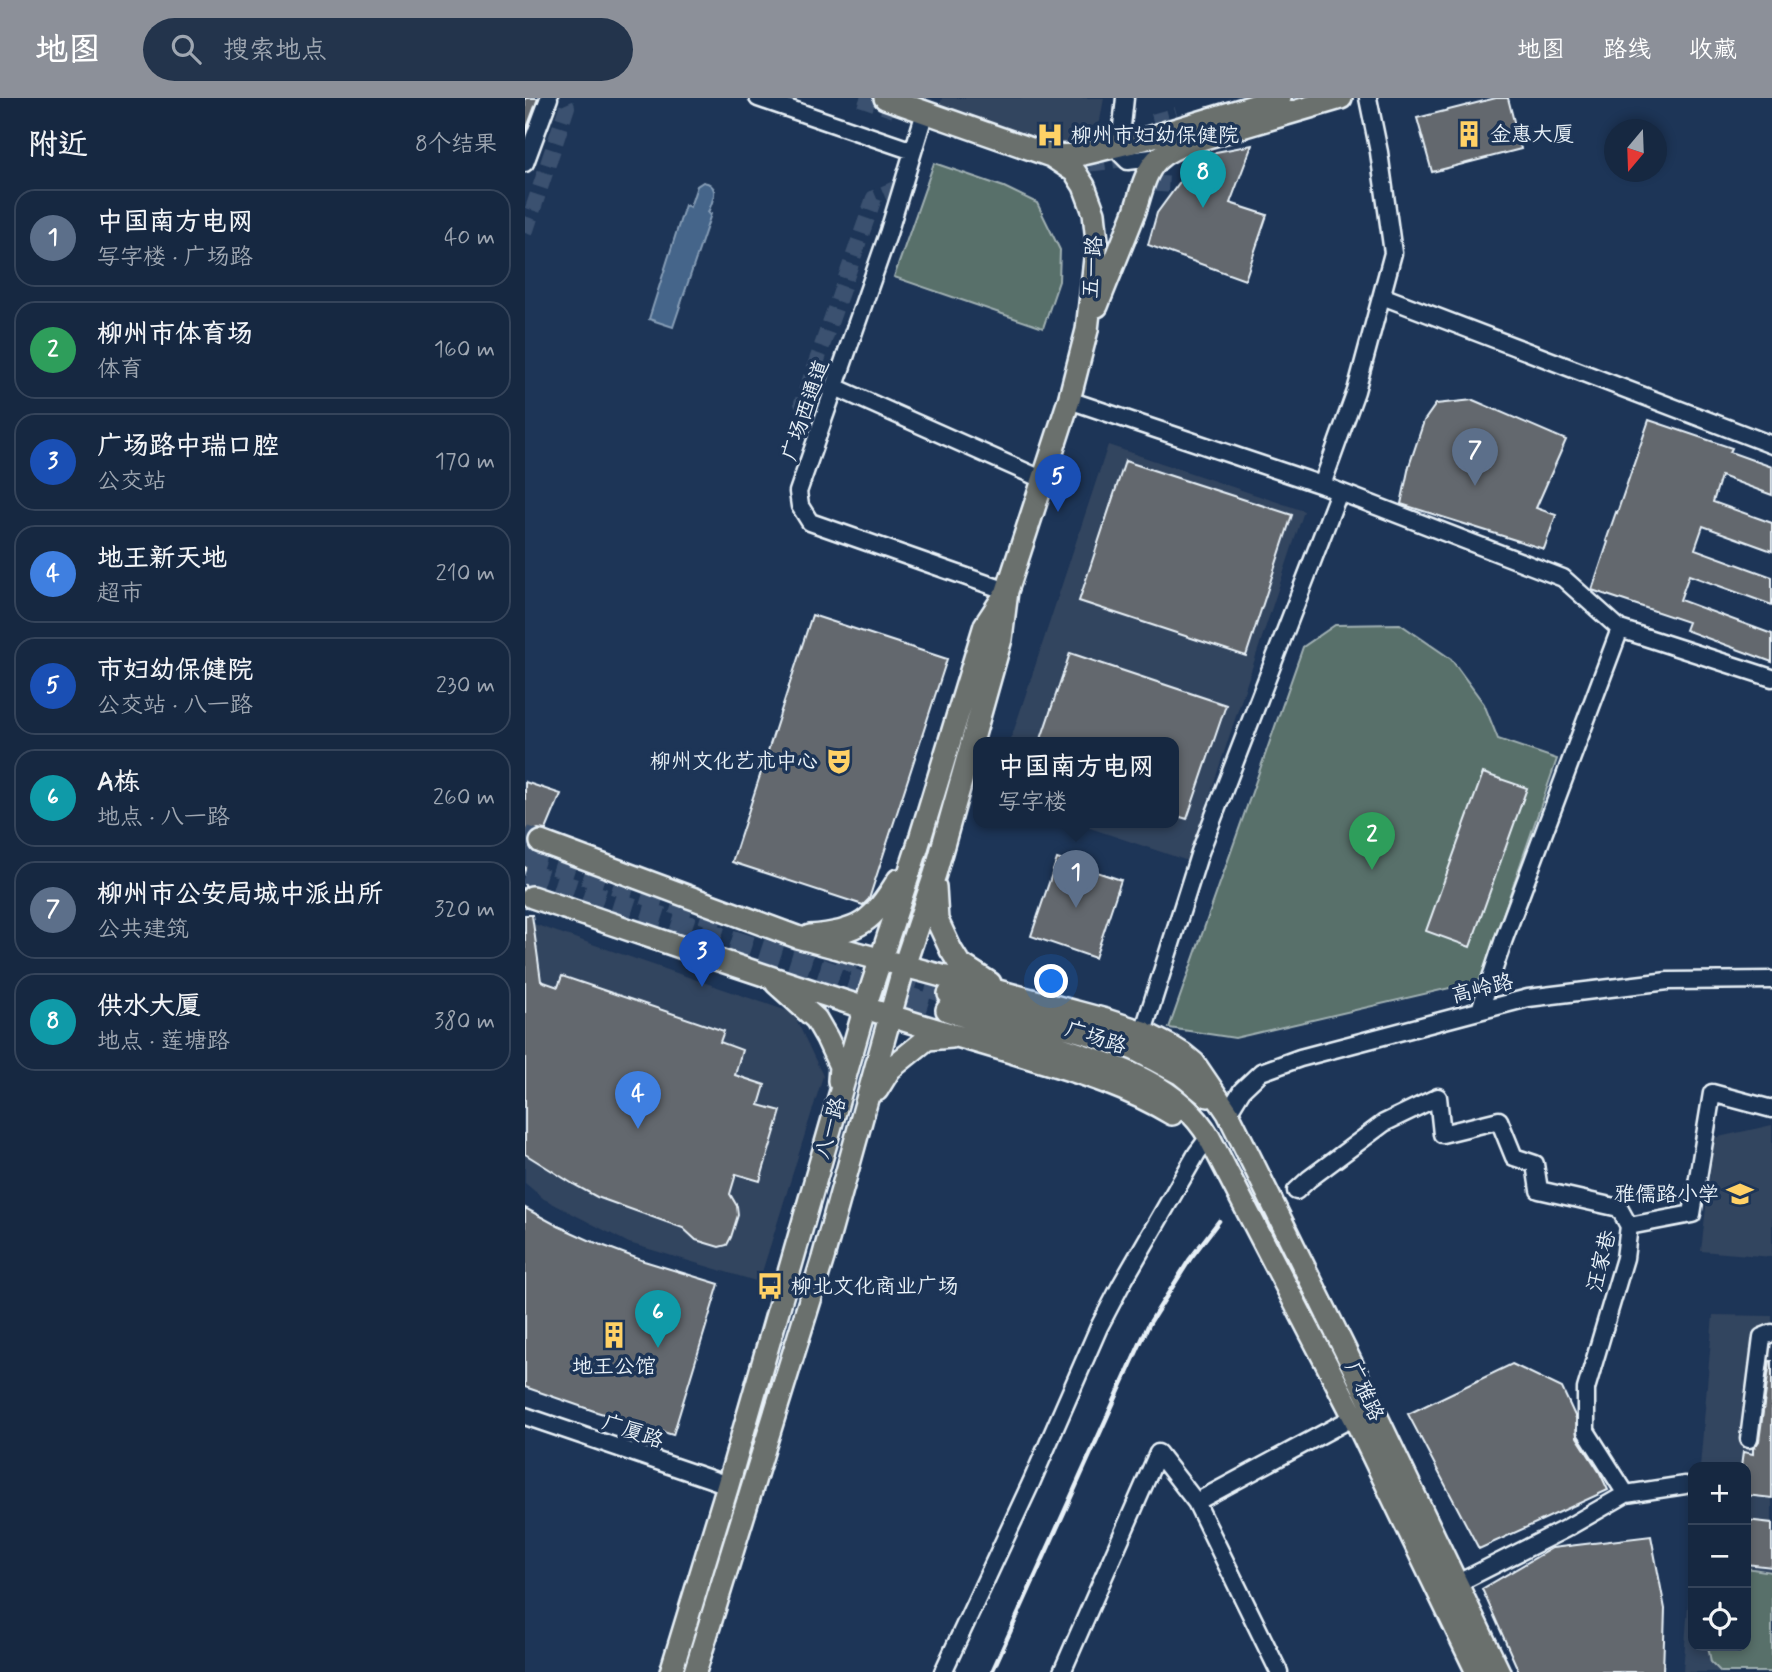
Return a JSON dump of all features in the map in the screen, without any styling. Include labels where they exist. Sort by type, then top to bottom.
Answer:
[{"type":"main road","name":"五一路","points":[[885,98],[1051,156],[1075,172],[1094,213],[1097,241],[1087,330],[1069,400]]},
{"type":"main road","points":[[1051,156],[1079,155],[1119,145],[1280,98]]},
{"type":"main road","points":[[1087,330],[1135,212],[1145,179],[1159,157],[1191,142],[1341,98]]},
{"type":"main road","name":"八一路","points":[[973,737],[1001,639],[1007,591],[1069,400]]},
{"type":"main road","name":"八一路","points":[[671,1672],[728,1485],[880,958],[916,852],[985,625],[1007,591]]},
{"type":"main road","name":"八一路","points":[[695,1672],[823,1258],[904,966],[935,874],[973,739]]},
{"type":"main road","points":[[541,842],[797,937],[1013,996]]},
{"type":"main road","points":[[797,937],[835,934],[864,923],[885,900],[916,852]]},
{"type":"main road","points":[[935,874],[937,920],[959,963],[1013,996]]},
{"type":"main road","points":[[532,897],[890,1016],[1110,1083],[1149,1100],[1209,1137]]},
{"type":"main road","points":[[769,977],[816,1019],[827,1038],[840,1066],[836,1109]]},
{"type":"main road","name":"广雅路","points":[[1013,996],[1069,1009],[1143,1032],[1170,1045],[1194,1063],[1228,1112],[1499,1672]]},
{"type":"main road","name":"广场路","points":[[1209,1137],[1195,1116],[1134,1074],[948,1002],[1093,1035],[1134,1049],[1181,1074],[1228,1112]]},
{"type":"main road","points":[[863,1113],[890,1069],[927,1039],[960,1037]]},
{"type":"main road","name":"广雅路","points":[[1209,1137],[1354,1417],[1477,1672]]},
{"type":"street","points":[[525,163],[549,98]]},
{"type":"street","points":[[758,98],[913,151]]},
{"type":"street","points":[[1125,98],[1119,145],[1121,155],[1128,161],[1159,157]]},
{"type":"street","points":[[1322,485],[1356,391],[1393,253],[1379,152],[1368,98]]},
{"type":"street","name":"广场西通道","points":[[925,112],[888,234],[798,492],[800,506],[810,522],[1007,591]]},
{"type":"street","points":[[1382,296],[1772,445]]},
{"type":"street","points":[[835,387],[1044,480]]},
{"type":"street","points":[[1069,400],[1322,485],[1563,578],[1620,629],[1772,678]]},
{"type":"street","points":[[1143,1032],[1200,852],[1339,492]]},
{"type":"street","points":[[1480,1010],[1620,629]]},
{"type":"street","name":"高岭路","points":[[1228,1112],[1243,1090],[1261,1072],[1300,1058],[1528,998],[1668,981],[1772,980]]},
{"type":"street","name":"汪家巷","points":[[1626,1494],[1585,1431],[1587,1389],[1625,1258],[1629,1226],[1692,1214],[1712,1093],[1772,1109]]},
{"type":"street","points":[[1296,1191],[1384,1123],[1438,1097],[1442,1134],[1499,1120],[1514,1157],[1535,1164],[1539,1190],[1619,1208],[1629,1226]]},
{"type":"street","points":[[943,1672],[1031,1483],[1099,1327],[1197,1153],[1209,1137]]},
{"type":"street","points":[[1749,1439],[1762,1337],[1772,1333]]},
{"type":"street","name":"广厦路","points":[[525,1416],[728,1485]]},
{"type":"street","points":[[1196,1502],[1354,1417]]},
{"type":"street","points":[[1062,1672],[1158,1453],[1196,1502],[1279,1672]]},
{"type":"street","points":[[1457,1584],[1565,1529],[1626,1494],[1685,1485]]},
{"type":"shaded area","name":"柳州市妇幼保健院","points":[[942,98],[1104,98],[1100,121],[1057,148],[940,105]]},
{"type":"shaded area","points":[[703,182],[714,190],[708,213],[711,214],[673,327],[649,319],[685,205],[690,207],[697,186]]},
{"type":"shaded area","points":[[1108,445],[1304,511],[1188,861],[1090,828],[1179,828],[1179,737],[1012,737]]},
{"type":"shaded area","points":[[525,921],[793,1013],[823,1076],[759,1282],[629,1243],[544,1199],[525,1183]]},
{"type":"shaded area","name":"雅儒路小学","points":[[1772,1125],[1772,1257],[1701,1251],[1714,1138]]},
{"type":"shaded area","points":[[1713,1315],[1772,1316],[1772,1672],[1683,1672],[1688,1605],[1688,1651],[1751,1651],[1751,1462],[1700,1462]]},
{"type":"green space","points":[[934,163],[1004,187],[1037,203],[1060,250],[1059,281],[1043,328],[894,277]]},
{"type":"green space","points":[[1400,624],[1451,659],[1484,704],[1498,739],[1557,759],[1480,981],[1235,1038],[1169,1028],[1303,647],[1335,625]]},
{"type":"green space","points":[[1751,1569],[1772,1572],[1772,1672],[1721,1672],[1711,1662],[1709,1651],[1751,1651]]},
{"type":"building","points":[[525,98],[538,98],[525,133]]},
{"type":"building","name":"金惠大厦","points":[[1496,98],[1508,98],[1521,149],[1432,172],[1417,118]]},
{"type":"building","points":[[1252,145],[1230,203],[1267,215],[1245,280],[1148,245],[1157,213],[1190,168],[1216,152]]},
{"type":"building","points":[[1473,400],[1566,440],[1536,508],[1556,515],[1544,549],[1401,504],[1409,466],[1424,421],[1436,404]]},
{"type":"building","points":[[1649,420],[1732,448],[1730,452],[1772,467],[1772,495],[1721,476],[1713,502],[1772,523],[1772,551],[1703,526],[1695,549],[1772,577],[1772,605],[1689,575],[1680,600],[1772,634],[1772,662],[1685,630],[1688,622],[1592,590],[1608,542],[1606,541]]},
{"type":"building","points":[[1125,461],[1292,515],[1246,656],[1079,601]]},
{"type":"building","name":"柳州文化艺术中心","points":[[812,615],[947,659],[869,899],[863,905],[732,862]]},
{"type":"building","points":[[1070,653],[1226,705],[1187,819],[1179,817],[1179,737],[1042,737]]},
{"type":"building","points":[[1483,773],[1527,788],[1470,947],[1426,931]]},
{"type":"building","points":[[525,782],[561,794],[546,830],[538,829],[529,837],[531,850],[538,855],[530,884],[525,886]]},
{"type":"building","points":[[1057,859],[1121,880],[1095,958],[1031,936]]},
{"type":"building","points":[[525,915],[532,915],[541,981],[558,987],[562,976],[724,1031],[720,1042],[742,1050],[735,1075],[765,1085],[759,1105],[781,1111],[760,1181],[736,1174],[730,1194],[737,1206],[738,1215],[727,1245],[719,1247],[696,1240],[683,1228],[597,1197],[525,1154]]},
{"type":"building","name":"地王公馆","points":[[525,1208],[591,1241],[719,1284],[673,1435],[525,1387]]},
{"type":"building","points":[[1772,1361],[1772,1498],[1751,1496],[1751,1462],[1742,1462],[1743,1452],[1753,1454],[1759,1441]]},
{"type":"building","points":[[1512,1364],[1562,1388],[1576,1418],[1577,1437],[1608,1490],[1479,1549],[1408,1414]]},
{"type":"building","points":[[1751,1521],[1772,1523],[1772,1567],[1751,1565]]},
{"type":"building","points":[[1651,1536],[1665,1609],[1663,1672],[1519,1672],[1482,1589],[1552,1548]]},
{"type":"tunnel","points":[[525,233],[567,107],[563,98]]},
{"type":"tunnel","points":[[860,98],[894,110]]},
{"type":"tunnel","points":[[1160,192],[1161,173],[1152,122],[1177,115]]},
{"type":"tunnel","points":[[1065,165],[1112,161],[1157,147]]},
{"type":"tunnel","points":[[819,435],[802,403],[874,198],[902,186]]},
{"type":"tunnel","points":[[525,836],[541,842]]},
{"type":"tunnel","points":[[525,855],[727,921]]},
{"type":"tunnel","points":[[525,873],[947,1010]]},
{"type":"tunnel","points":[[838,957],[949,994]]},
{"type":"railway","points":[[992,1672],[1149,1324],[1190,1259],[1219,1221]]},
{"type":"place","name":"金惠大厦","points":[[1469,134]]},
{"type":"place","name":"柳州市妇幼保健院","points":[[1050,135]]},
{"type":"place","name":"供水大厦","points":[[1203,208]]},
{"type":"place","name":"柳州市公安局城中派出所","points":[[1475,486]]},
{"type":"place","name":"市妇幼保健院","points":[[1058,512]]},
{"type":"place","name":"柳州文化艺术中心","points":[[839,761]]},
{"type":"place","name":"柳州市体育场","points":[[1372,870]]},
{"type":"place","name":"中国南方电网","points":[[1076,908]]},
{"type":"place","name":"广场路中瑞口腔","points":[[702,987]]},
{"type":"place","name":"地王新天地","points":[[638,1129]]},
{"type":"place","name":"雅儒路小学","points":[[1740,1194]]},
{"type":"place","name":"柳北文化商业广场","points":[[770,1286]]},
{"type":"place","name":"地王公馆","points":[[614,1335]]},
{"type":"place","name":"A栋","points":[[658,1348]]}]
